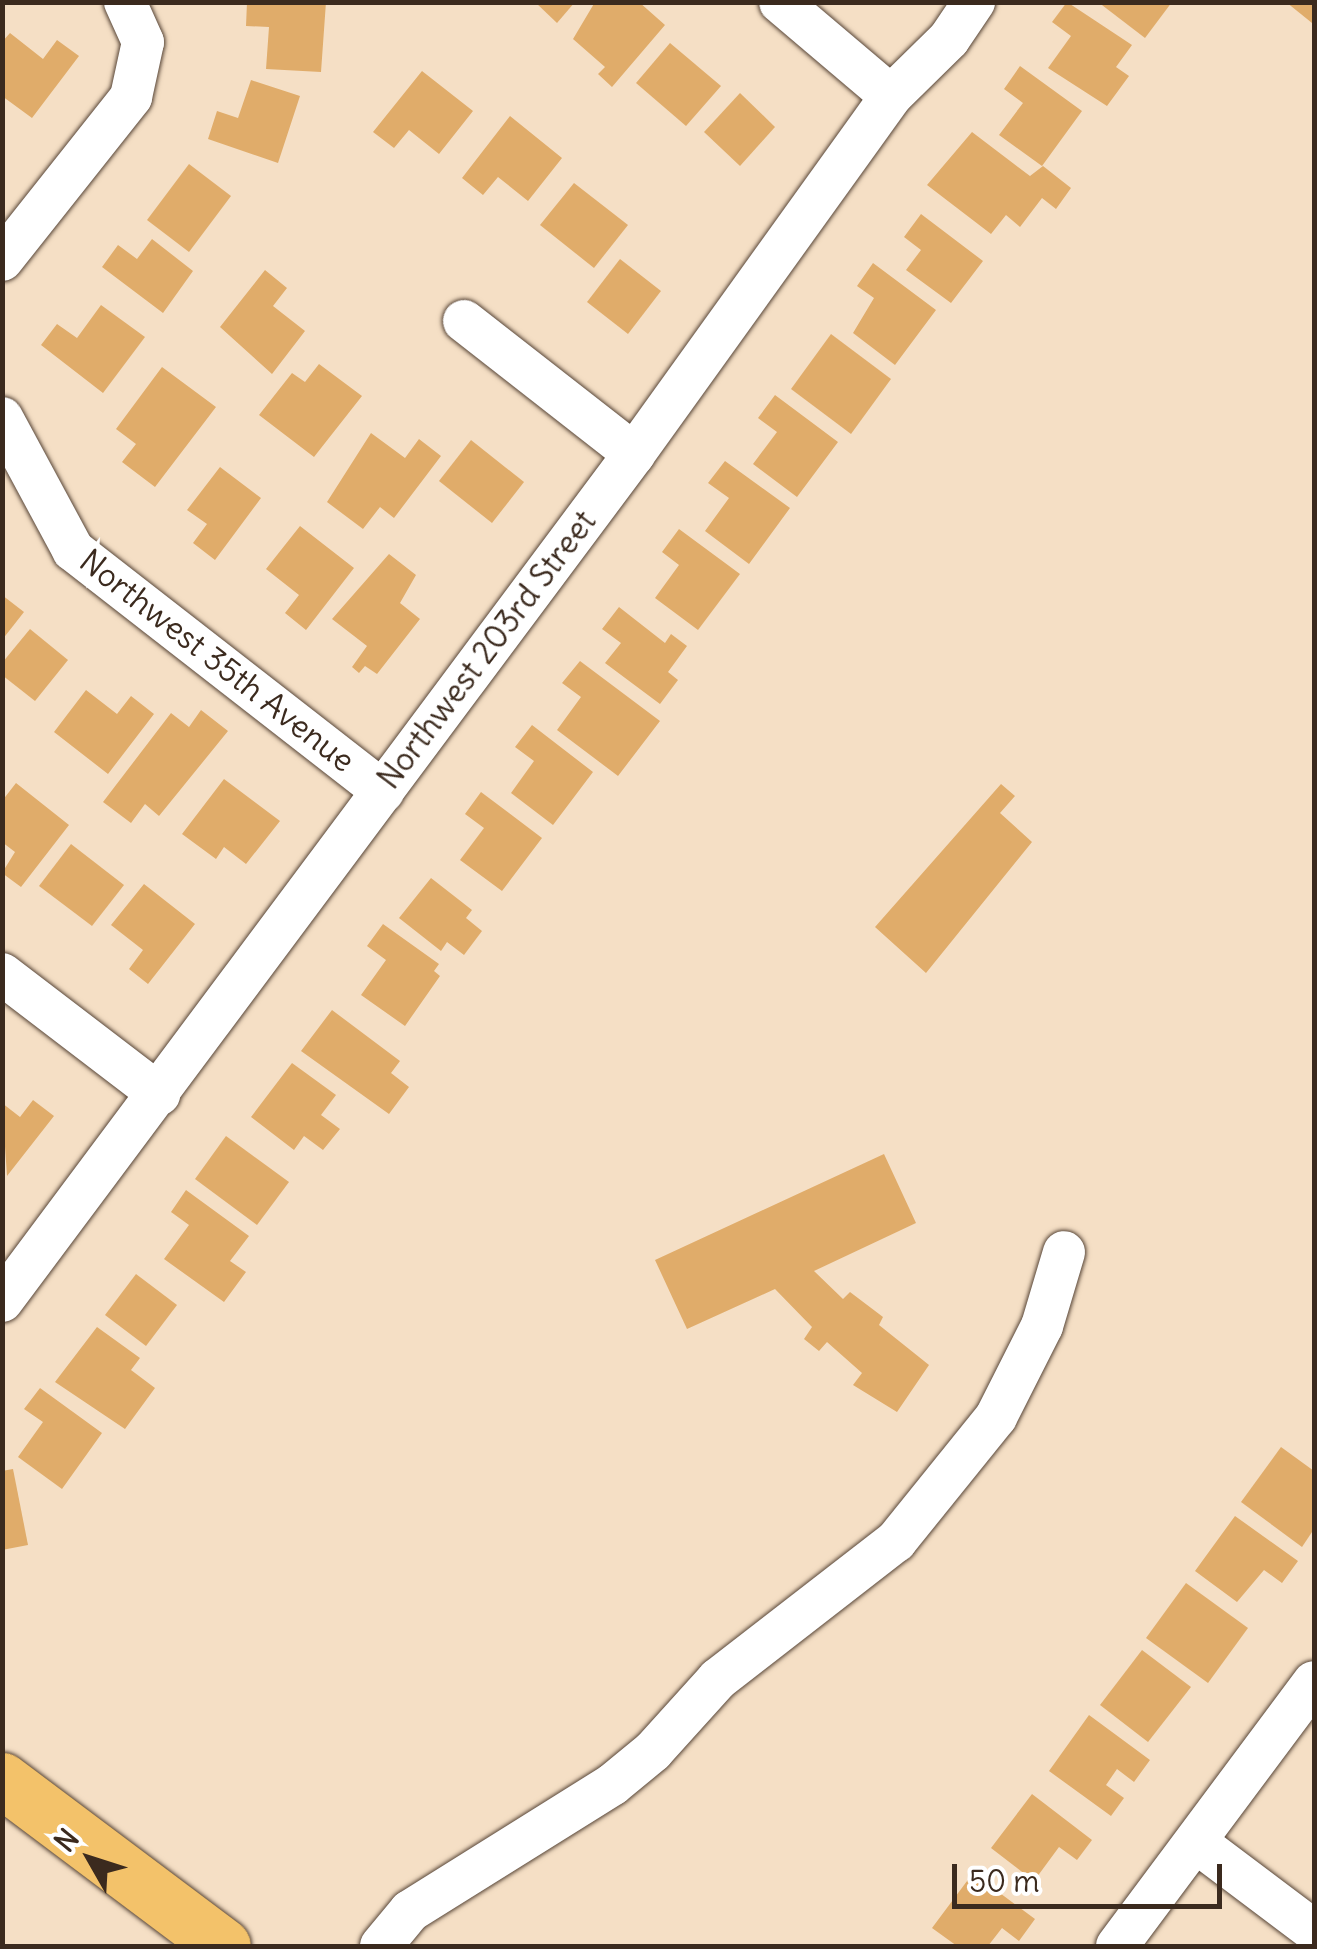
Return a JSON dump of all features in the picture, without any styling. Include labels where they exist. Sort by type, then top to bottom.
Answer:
[{"type":"main road","points":[[2,1780],[223,1946]]},
{"type":"street","points":[[2,260],[131,97],[144,42],[126,2]]},
{"type":"street","points":[[780,2],[891,96]]},
{"type":"street","name":"Northwest 203rd Street","points":[[2,1301],[634,454],[891,96],[949,39],[974,2]]},
{"type":"street","points":[[464,321],[634,454]]},
{"type":"street","name":"Northwest 35th Avenue","points":[[2,418],[73,550],[383,790]]},
{"type":"street","points":[[2,974],[159,1094]]},
{"type":"street","points":[[381,1946],[410,1911],[613,1784],[654,1752],[718,1679],[896,1542],[996,1418],[1042,1326],[1064,1252]]},
{"type":"street","points":[[1117,1946],[1314,1682]]},
{"type":"street","points":[[1196,1842],[1314,1931]]},
{"type":"building","points":[[247,2],[326,2],[321,72],[266,69],[269,27],[246,26]]},
{"type":"building","points":[[535,2],[575,2],[557,23]]},
{"type":"building","points":[[595,2],[639,2],[665,25],[612,87],[598,74],[605,67],[573,39]]},
{"type":"building","points":[[1067,2],[1132,45],[1116,67],[1129,76],[1107,106],[1048,68],[1071,36],[1052,22]]},
{"type":"building","points":[[1098,2],[1172,2],[1145,38]]},
{"type":"building","points":[[1286,2],[1314,2],[1312,23]]},
{"type":"building","points":[[10,33],[43,59],[57,40],[79,56],[32,118],[2,96],[2,42]]},
{"type":"building","points":[[670,43],[721,86],[686,126],[636,83]]},
{"type":"building","points":[[1020,66],[1082,111],[1042,166],[999,135],[1023,103],[1004,89]]},
{"type":"building","points":[[422,71],[473,111],[439,154],[409,130],[394,148],[373,132]]},
{"type":"building","points":[[251,80],[300,96],[278,163],[208,139],[217,111],[238,118]]},
{"type":"building","points":[[740,93],[775,127],[740,166],[704,132]]},
{"type":"building","points":[[510,116],[562,158],[528,201],[498,177],[483,195],[462,178]]},
{"type":"building","points":[[972,132],[1030,176],[1043,166],[1071,188],[1056,209],[1042,198],[1020,227],[1006,215],[991,234],[927,185]]},
{"type":"building","points":[[189,164],[231,196],[189,252],[147,220]]},
{"type":"building","points":[[574,183],[628,225],[594,268],[540,225]]},
{"type":"building","points":[[921,214],[983,261],[951,303],[906,270],[921,250],[904,237]]},
{"type":"building","points":[[152,239],[193,271],[163,313],[102,267],[118,245],[137,259]]},
{"type":"building","points":[[620,259],[661,291],[628,334],[587,302]]},
{"type":"building","points":[[873,263],[936,310],[895,365],[853,333],[874,298],[857,286]]},
{"type":"building","points":[[265,270],[287,288],[273,306],[305,331],[272,374],[220,327]]},
{"type":"building","points":[[101,305],[145,337],[103,393],[41,345],[57,324],[77,338]]},
{"type":"building","points":[[831,334],[891,379],[851,434],[791,389]]},
{"type":"building","points":[[319,364],[362,396],[314,457],[259,415],[292,373],[305,382]]},
{"type":"building","points":[[162,367],[216,407],[155,487],[122,462],[136,444],[116,429]]},
{"type":"building","points":[[775,395],[838,442],[797,497],[753,464],[777,432],[758,418]]},
{"type":"building","points":[[371,433],[405,458],[419,439],[441,456],[394,518],[380,507],[363,529],[327,502]]},
{"type":"building","points":[[471,440],[524,482],[492,523],[439,481]]},
{"type":"building","points":[[725,461],[790,508],[749,564],[705,531],[729,498],[708,483]]},
{"type":"building","points":[[220,467],[261,498],[215,560],[193,543],[207,524],[187,510]]},
{"type":"building","points":[[300,526],[354,568],[306,630],[285,613],[299,595],[266,569]]},
{"type":"building","points":[[679,529],[740,574],[698,630],[655,598],[679,565],[662,552]]},
{"type":"building","points":[[389,554],[416,575],[400,603],[420,619],[377,674],[365,666],[359,673],[352,667],[367,646],[332,619]]},
{"type":"building","points":[[2,595],[24,612],[2,640]]},
{"type":"building","points":[[619,607],[665,643],[671,634],[687,646],[668,672],[678,680],[660,704],[605,663],[621,643],[602,629]]},
{"type":"building","points":[[30,629],[68,660],[35,701],[2,675],[2,663]]},
{"type":"building","points":[[580,661],[660,721],[618,776],[557,730],[581,697],[562,683]]},
{"type":"building","points":[[86,690],[117,714],[131,696],[154,714],[108,774],[54,732]]},
{"type":"building","points":[[201,710],[228,731],[159,816],[145,804],[131,823],[103,802],[171,713],[189,727]]},
{"type":"building","points":[[532,725],[593,772],[553,825],[511,793],[534,761],[515,747]]},
{"type":"building","points":[[224,779],[280,821],[246,864],[224,847],[216,859],[182,834]]},
{"type":"building","points":[[16,783],[69,825],[21,887],[2,873],[15,852],[2,842],[2,801]]},
{"type":"building","points":[[1001,784],[1015,796],[1000,813],[1032,842],[926,973],[875,927]]},
{"type":"building","points":[[481,792],[542,838],[502,891],[460,860],[484,828],[465,814]]},
{"type":"building","points":[[71,844],[124,885],[92,926],[39,886]]},
{"type":"building","points":[[431,878],[472,910],[466,918],[482,931],[464,955],[447,942],[441,951],[399,918]]},
{"type":"building","points":[[144,884],[195,924],[148,984],[129,969],[143,950],[111,925]]},
{"type":"building","points":[[383,924],[439,964],[434,971],[440,976],[405,1026],[361,995],[386,960],[367,946]]},
{"type":"building","points":[[332,1010],[400,1061],[391,1073],[409,1087],[389,1114],[301,1051]]},
{"type":"building","points":[[292,1063],[336,1095],[321,1115],[340,1129],[323,1150],[304,1136],[294,1150],[251,1117]]},
{"type":"building","points":[[33,1100],[54,1116],[7,1176],[2,1103],[20,1117]]},
{"type":"building","points":[[226,1136],[289,1182],[257,1225],[195,1179]]},
{"type":"building","points":[[884,1154],[916,1223],[814,1271],[843,1299],[850,1292],[883,1317],[879,1325],[929,1365],[897,1412],[853,1385],[862,1373],[827,1342],[819,1351],[804,1339],[812,1327],[775,1289],[687,1329],[655,1260]]},
{"type":"building","points":[[186,1190],[249,1236],[230,1261],[246,1272],[224,1302],[164,1259],[189,1225],[171,1212]]},
{"type":"building","points":[[136,1274],[177,1305],[146,1346],[105,1315]]},
{"type":"building","points":[[97,1327],[140,1358],[131,1370],[155,1388],[125,1429],[55,1382]]},
{"type":"building","points":[[40,1388],[102,1433],[62,1489],[18,1457],[43,1422],[24,1409]]},
{"type":"building","points":[[1281,1447],[1314,1471],[1314,1529],[1302,1547],[1241,1502]]},
{"type":"building","points":[[13,1469],[28,1545],[2,1550],[2,1471]]},
{"type":"building","points":[[1235,1516],[1298,1561],[1282,1583],[1264,1570],[1237,1602],[1195,1571]]},
{"type":"building","points":[[1186,1583],[1248,1628],[1208,1683],[1146,1638]]},
{"type":"building","points":[[1142,1650],[1191,1687],[1148,1742],[1100,1705]]},
{"type":"building","points":[[1089,1715],[1150,1760],[1134,1782],[1117,1769],[1106,1785],[1124,1798],[1111,1816],[1049,1771]]},
{"type":"building","points":[[1032,1794],[1092,1840],[1077,1860],[1059,1847],[1034,1881],[991,1848]]},
{"type":"building","points":[[973,1873],[1035,1919],[1019,1941],[1002,1928],[988,1946],[957,1946],[932,1928]]}]
